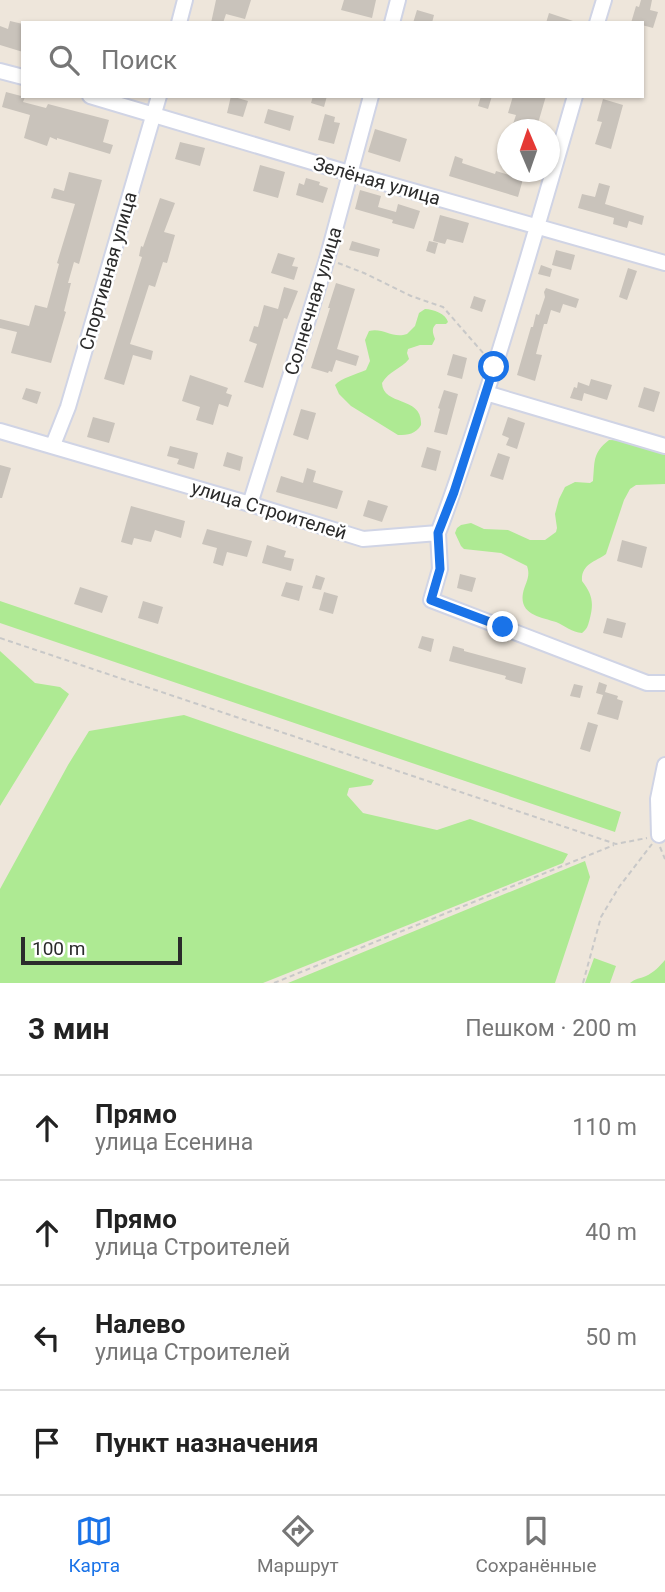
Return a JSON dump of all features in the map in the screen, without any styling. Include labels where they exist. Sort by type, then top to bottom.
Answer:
[{"type":"street","points":[[180,21],[185,0]]},
{"type":"street","points":[[392,21],[398,0]]},
{"type":"street","points":[[598,21],[604,0]]},
{"type":"street","points":[[0,71],[21,76]]},
{"type":"street","name":"Зелёная улица","points":[[97,98],[665,263]]},
{"type":"street","name":"Спортивная улица","points":[[53,445],[68,407],[158,98]]},
{"type":"street","name":"Солнечная улица","points":[[250,504],[327,259],[370,98]]},
{"type":"street","points":[[574,98],[538,227],[486,393],[438,533],[440,569],[431,600],[647,683],[665,683]]},
{"type":"street","points":[[486,393],[665,446]]},
{"type":"street","name":"улица Строителей","points":[[0,431],[363,539],[438,533]]},
{"type":"street","points":[[659,835],[658,799],[665,765]]},
{"type":"path","points":[[327,259],[443,307],[494,367]]},
{"type":"path","points":[[0,638],[616,844]]},
{"type":"path","points":[[274,983],[616,844],[659,835]]},
{"type":"path","points":[[583,983],[601,917],[619,887],[659,835]]},
{"type":"green space","points":[[425,309],[439,312],[448,322],[434,326],[435,339],[432,345],[408,349],[409,359],[382,383],[389,395],[416,409],[420,416],[421,425],[417,430],[398,435],[351,406],[339,394],[335,385],[366,370],[370,361],[365,340],[369,331],[407,334],[415,326],[419,313]]},
{"type":"green space","points":[[609,440],[638,444],[665,455],[665,484],[636,485],[630,489],[606,554],[584,571],[582,581],[590,594],[592,607],[588,625],[582,633],[528,611],[523,600],[528,577],[527,566],[501,553],[464,549],[455,533],[461,525],[471,523],[484,529],[508,530],[530,540],[545,540],[556,532],[555,514],[565,487],[575,482],[593,481],[597,454]]},
{"type":"green space","points":[[0,601],[621,812],[615,832],[0,623]]},
{"type":"green space","points":[[0,651],[35,683],[60,687],[69,694],[0,806]]},
{"type":"green space","points":[[184,715],[374,780],[371,785],[349,788],[347,795],[363,813],[437,830],[470,819],[568,854],[563,863],[263,983],[0,983],[0,889],[89,731]]},
{"type":"green space","points":[[585,861],[590,877],[555,983],[288,983]]},
{"type":"green space","points":[[594,958],[616,966],[610,983],[585,983]]},
{"type":"green space","points":[[665,960],[665,983],[630,983],[651,973]]},
{"type":"building","points":[[216,0],[251,0],[245,19],[226,14],[224,21],[211,21]]},
{"type":"building","points":[[344,0],[376,0],[372,18],[341,10]]},
{"type":"building","points":[[641,0],[652,0],[650,10],[658,12],[653,28],[644,26],[644,21],[632,21],[636,6],[639,7]]},
{"type":"building","points":[[417,10],[434,15],[432,21],[414,21]]},
{"type":"building","points":[[549,13],[573,21],[547,21]]},
{"type":"building","points":[[10,21],[21,24],[21,51],[0,45],[0,26],[8,29]]},
{"type":"building","points":[[6,92],[25,98],[23,102],[46,108],[48,104],[109,120],[103,142],[113,145],[110,154],[57,138],[50,137],[47,146],[24,138],[30,115],[2,107]]},
{"type":"building","points":[[231,98],[248,101],[243,117],[227,113]]},
{"type":"building","points":[[312,98],[326,98],[324,107],[311,103]]},
{"type":"building","points":[[480,98],[491,98],[488,109],[478,106]]},
{"type":"building","points":[[512,98],[545,98],[539,119],[515,119],[516,115],[508,113]]},
{"type":"building","points":[[603,99],[623,105],[611,149],[595,144],[602,122],[597,121]]},
{"type":"building","points":[[268,109],[294,116],[290,131],[264,123]]},
{"type":"building","points":[[325,114],[335,117],[334,122],[340,123],[334,144],[318,140]]},
{"type":"building","points":[[375,129],[407,139],[400,162],[368,152]]},
{"type":"building","points":[[180,142],[205,148],[200,166],[175,159]]},
{"type":"building","points":[[455,156],[463,159],[462,163],[495,174],[497,171],[497,182],[522,182],[518,197],[449,176]]},
{"type":"building","points":[[260,165],[285,172],[278,198],[253,191]]},
{"type":"building","points":[[69,172],[102,180],[79,264],[74,262],[68,283],[71,283],[64,311],[66,312],[51,363],[11,353],[17,332],[0,328],[0,319],[29,326],[35,305],[47,308],[75,204],[51,198],[54,188],[64,191]]},
{"type":"building","points":[[306,178],[320,182],[319,185],[328,188],[323,203],[296,195],[299,183],[304,185]]},
{"type":"building","points":[[599,183],[610,186],[605,204],[644,216],[642,225],[629,221],[627,228],[613,224],[614,218],[578,208],[582,194],[595,197]]},
{"type":"building","points":[[360,190],[381,196],[378,207],[396,212],[398,204],[420,211],[414,229],[355,209]]},
{"type":"building","points":[[160,198],[175,203],[164,232],[175,235],[167,263],[163,262],[155,287],[149,285],[130,344],[153,351],[151,360],[133,355],[124,385],[104,379],[142,257],[139,256],[141,246],[143,247]]},
{"type":"building","points":[[440,215],[469,223],[463,243],[447,239],[445,244],[433,241]]},
{"type":"building","points":[[352,241],[380,249],[378,257],[349,250]]},
{"type":"building","points":[[429,241],[438,243],[435,254],[426,251]]},
{"type":"building","points":[[556,250],[575,255],[571,270],[552,265]]},
{"type":"building","points":[[278,253],[295,258],[292,266],[298,267],[294,280],[271,273]]},
{"type":"building","points":[[541,265],[552,269],[550,277],[538,274]]},
{"type":"building","points":[[628,268],[637,271],[627,300],[619,297]]},
{"type":"building","points":[[336,283],[355,289],[337,349],[359,356],[356,366],[336,360],[332,372],[328,373],[311,368]]},
{"type":"building","points":[[284,287],[298,291],[287,319],[284,318],[263,388],[244,382],[257,344],[249,341],[254,326],[258,327],[264,305],[278,309]]},
{"type":"building","points":[[546,288],[579,299],[576,308],[563,304],[560,313],[551,310],[547,324],[544,324],[536,354],[542,355],[535,381],[517,375]]},
{"type":"building","points":[[474,296],[486,300],[482,312],[470,308]]},
{"type":"building","points":[[453,354],[467,358],[462,379],[447,375]]},
{"type":"building","points":[[190,375],[228,388],[226,393],[232,395],[228,407],[219,404],[213,425],[196,420],[200,407],[182,401]]},
{"type":"building","points":[[591,379],[612,385],[607,400],[584,393],[582,401],[570,398],[578,382],[589,386]]},
{"type":"building","points":[[644,387],[660,392],[654,412],[638,407]]},
{"type":"building","points":[[26,388],[41,392],[37,404],[22,399]]},
{"type":"building","points":[[444,390],[458,394],[447,435],[434,432]]},
{"type":"building","points":[[301,409],[316,413],[308,440],[293,435]]},
{"type":"building","points":[[93,417],[115,423],[109,443],[87,437]]},
{"type":"building","points":[[508,417],[525,423],[517,449],[506,445],[509,438],[502,435]]},
{"type":"building","points":[[170,446],[198,453],[194,469],[177,464],[179,459],[167,456]]},
{"type":"building","points":[[427,447],[441,451],[436,471],[421,467]]},
{"type":"building","points":[[227,452],[243,457],[240,471],[223,466]]},
{"type":"building","points":[[498,453],[510,457],[503,480],[490,476]]},
{"type":"building","points":[[0,465],[11,468],[2,498],[0,498]]},
{"type":"building","points":[[307,468],[316,471],[313,482],[343,491],[337,509],[276,492],[281,476],[303,483]]},
{"type":"building","points":[[368,500],[388,506],[382,522],[363,516]]},
{"type":"building","points":[[131,506],[185,521],[181,538],[155,530],[151,542],[134,538],[132,545],[121,542]]},
{"type":"building","points":[[207,529],[252,541],[247,557],[227,552],[223,566],[213,563],[217,548],[202,544]]},
{"type":"building","points":[[622,540],[647,547],[642,568],[617,561]]},
{"type":"building","points":[[267,545],[286,551],[284,557],[294,559],[291,571],[262,563]]},
{"type":"building","points":[[460,574],[476,578],[472,592],[457,588]]},
{"type":"building","points":[[316,575],[325,578],[321,590],[312,588]]},
{"type":"building","points":[[286,582],[303,586],[299,601],[281,596]]},
{"type":"building","points":[[80,587],[108,596],[102,613],[74,604]]},
{"type":"building","points":[[324,592],[338,596],[333,614],[319,610]]},
{"type":"building","points":[[143,601],[163,607],[158,624],[138,618]]},
{"type":"building","points":[[607,618],[626,623],[622,638],[603,633]]},
{"type":"building","points":[[422,636],[434,639],[431,652],[418,648]]},
{"type":"building","points":[[453,646],[526,668],[522,684],[505,679],[506,676],[449,661]]},
{"type":"building","points":[[599,682],[607,685],[605,692],[618,696],[617,699],[623,701],[618,720],[597,714],[603,695],[596,693]]},
{"type":"building","points":[[574,684],[583,686],[580,698],[570,696]]},
{"type":"building","points":[[588,722],[598,725],[590,752],[580,749]]},
{"type":"route","points":[[494,367],[438,533],[440,569],[431,600],[503,627]]}]
